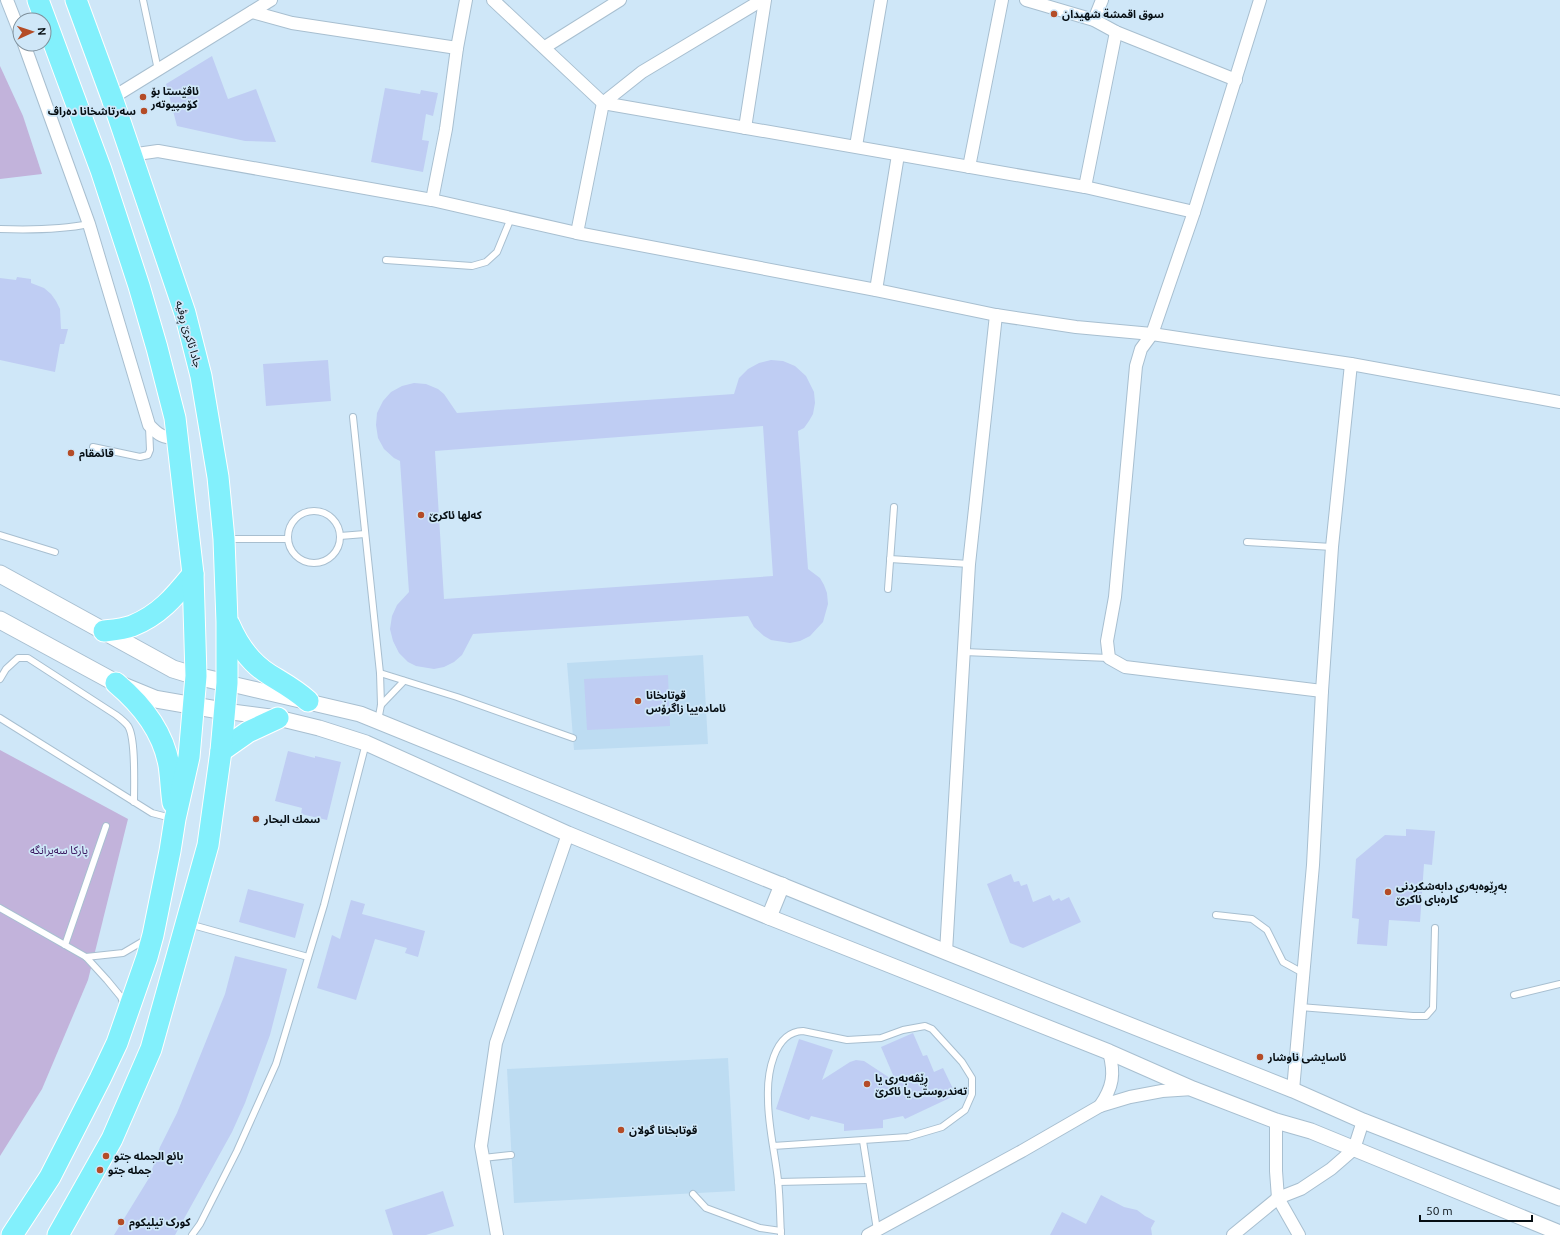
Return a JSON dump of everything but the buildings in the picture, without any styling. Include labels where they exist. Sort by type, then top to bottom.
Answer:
[{"type":"highway","points":[[38,0],[41,12]]},
{"type":"highway","name":"جادا ئاکرێ ڕوڤیە","points":[[58,1235],[112,1139],[151,1048],[208,845],[221,751],[227,683],[228,622],[224,539],[218,476],[201,376],[185,313],[130,155],[112,98],[76,0]]},
{"type":"highway","points":[[12,1235],[50,1177],[117,1043],[127,1011],[147,958],[153,935],[188,757],[196,676],[193,574],[175,418],[139,286],[101,170],[52,45]]},
{"type":"highway","points":[[104,631],[131,627],[153,616],[170,602],[193,574]]},
{"type":"highway","points":[[228,622],[237,641],[251,660],[265,671],[290,686],[308,701]]},
{"type":"highway","points":[[116,683],[131,696],[144,711],[160,739],[168,765],[175,818]]},
{"type":"highway","points":[[221,751],[248,732],[278,718]]},
{"type":"main road","points":[[0,574],[173,669],[227,683]]},
{"type":"main road","points":[[0,620],[116,683],[155,699],[224,711]]},
{"type":"street","points":[[7,0],[12,13]]},
{"type":"street","points":[[112,98],[271,0]]},
{"type":"street","points":[[432,200],[446,129],[457,48],[466,0]]},
{"type":"street","points":[[495,0],[603,103],[1085,187],[1194,212]]},
{"type":"street","points":[[544,47],[620,0]]},
{"type":"street","points":[[577,232],[603,103],[642,72],[762,0]]},
{"type":"street","points":[[745,128],[765,0]]},
{"type":"street","points":[[856,146],[881,0]]},
{"type":"street","points":[[969,167],[1002,0]]},
{"type":"street","points":[[1026,0],[1094,20],[1116,32],[1236,80]]},
{"type":"street","points":[[1094,20],[1102,0]]},
{"type":"street","points":[[1257,1],[1236,80],[1194,212],[1152,334],[1141,349],[1136,366],[1115,598],[1107,641],[1109,658],[1125,667],[1322,691]]},
{"type":"street","points":[[252,12],[292,23],[457,48]]},
{"type":"street","points":[[1085,187],[1116,32]]},
{"type":"street","points":[[27,52],[89,224],[149,425],[163,437],[177,439]]},
{"type":"street","points":[[130,155],[158,151],[432,200],[577,232],[876,290],[996,315],[1076,327],[1152,334],[1351,364],[1560,402]]},
{"type":"street","points":[[876,290],[898,155]]},
{"type":"street","points":[[946,952],[969,564],[996,315]]},
{"type":"street","points":[[1293,1090],[1313,865],[1322,691],[1332,547],[1351,364]]},
{"type":"street","points":[[227,683],[360,714],[946,952],[1293,1090],[1363,1121],[1560,1198]]},
{"type":"street","points":[[224,711],[278,718],[319,728],[366,743],[568,834],[769,917],[1108,1052],[1193,1089],[1276,1121],[1311,1131],[1560,1233]]},
{"type":"street","points":[[497,1235],[481,1146],[496,1043],[568,834]]},
{"type":"street","points":[[769,917],[782,885]]},
{"type":"street","points":[[1100,1106],[1108,1094],[1112,1080],[1112,1066],[1108,1052]]},
{"type":"street","points":[[873,1233],[1100,1106],[1130,1097],[1193,1089]]},
{"type":"street","points":[[1276,1121],[1276,1171],[1278,1198],[1299,1235]]},
{"type":"street","points":[[1233,1235],[1278,1198],[1301,1189],[1331,1169],[1354,1149],[1363,1121]]},
{"type":"lane","points":[[143,0],[158,70]]},
{"type":"lane","points":[[386,260],[472,266],[486,262],[497,252],[511,218]]},
{"type":"lane","points":[[0,229],[36,230],[72,228],[89,224]]},
{"type":"lane","points":[[353,417],[380,673],[381,705],[378,721]]},
{"type":"lane","points":[[94,447],[140,457],[148,455],[150,450],[149,425]]},
{"type":"lane","points":[[888,588],[894,507]]},
{"type":"lane","points":[[312,511],[328,515],[338,528],[340,536],[339,545],[328,559],[311,563],[302,561],[295,555],[290,548],[288,539],[292,523],[297,517],[312,511]]},
{"type":"lane","points":[[340,536],[365,534]]},
{"type":"lane","points":[[0,535],[55,552]]},
{"type":"lane","points":[[224,539],[288,539]]},
{"type":"lane","points":[[1247,542],[1332,547]]},
{"type":"lane","points":[[890,559],[969,564]]},
{"type":"lane","points":[[964,652],[1109,658]]},
{"type":"lane","points":[[0,679],[6,669],[18,658],[28,658],[116,715],[124,722],[129,727],[132,738],[134,802]]},
{"type":"lane","points":[[380,673],[458,697],[573,738]]},
{"type":"lane","points":[[381,705],[404,681]]},
{"type":"lane","points":[[0,718],[134,802],[152,812],[175,818]]},
{"type":"lane","points":[[192,1235],[200,1224],[236,1151],[276,1064],[324,905],[366,743]]},
{"type":"lane","points":[[65,945],[106,826]]},
{"type":"lane","points":[[0,908],[86,957],[116,991],[127,1011]]},
{"type":"lane","points":[[1216,915],[1252,919],[1267,930],[1283,962],[1303,973]]},
{"type":"lane","points":[[186,923],[308,957]]},
{"type":"lane","points":[[1300,1007],[1426,1016],[1433,1008],[1435,928]]},
{"type":"lane","points":[[86,957],[123,953],[153,935]]},
{"type":"lane","points":[[1514,995],[1560,984]]},
{"type":"lane","points":[[693,1194],[706,1208],[760,1228],[781,1233],[778,1182],[773,1146],[768,1098],[769,1075],[779,1045],[787,1035],[796,1031],[803,1031],[846,1040],[881,1038],[919,1026],[925,1026],[932,1029],[962,1062],[972,1078],[972,1094],[965,1110],[942,1127],[908,1137],[773,1146]]},
{"type":"lane","points":[[863,1141],[869,1180],[873,1233]]},
{"type":"lane","points":[[483,1158],[511,1155]]},
{"type":"lane","points":[[778,1182],[869,1180]]},
{"type":"shaded area","name":"قوتابخانا ئامادەییا زاگرۆس","points":[[703,655],[708,744],[574,750],[567,663]]},
{"type":"shaded area","name":"قوتابخانا گولان","points":[[728,1058],[735,1191],[514,1203],[507,1069]]},
{"type":"green space","points":[[0,66],[23,116],[42,174],[0,179]]},
{"type":"green space","name":"پارکا سەیرانگه","points":[[0,750],[128,819],[88,980],[42,1089],[0,1156]]},
{"type":"place","name":"سوق اقمشة شهيدان","points":[[1054,14]]},
{"type":"place","name":"ئاڤێستا بۆ کۆمپیوتەر","points":[[143,97]]},
{"type":"place","name":"سەرتاشخانا دەراڤ","points":[[144,111]]},
{"type":"place","name":"قائمقام","points":[[71,453]]},
{"type":"place","name":"کەلها ئاکرێ","points":[[421,515]]},
{"type":"place","name":"قوتابخانا ئامادەییا زاگرۆس","points":[[638,701]]},
{"type":"place","name":"سمك البحار","points":[[256,819]]},
{"type":"place","name":"بەڕێوەبەری دابەشکردنی کارەبای ئاکرێ","points":[[1388,892]]},
{"type":"place","name":"ئاسايشى ناوشار","points":[[1260,1057]]},
{"type":"place","name":"ڕێڤەبەری یا تەندروستی یا ئاکرێ","points":[[867,1084]]},
{"type":"place","name":"قوتابخانا گولان","points":[[621,1130]]},
{"type":"place","name":"بائع الجملە جتو","points":[[106,1156]]},
{"type":"place","name":"جملە جتو","points":[[100,1170]]},
{"type":"place","name":"کورک تيليكوم","points":[[121,1222]]}]
